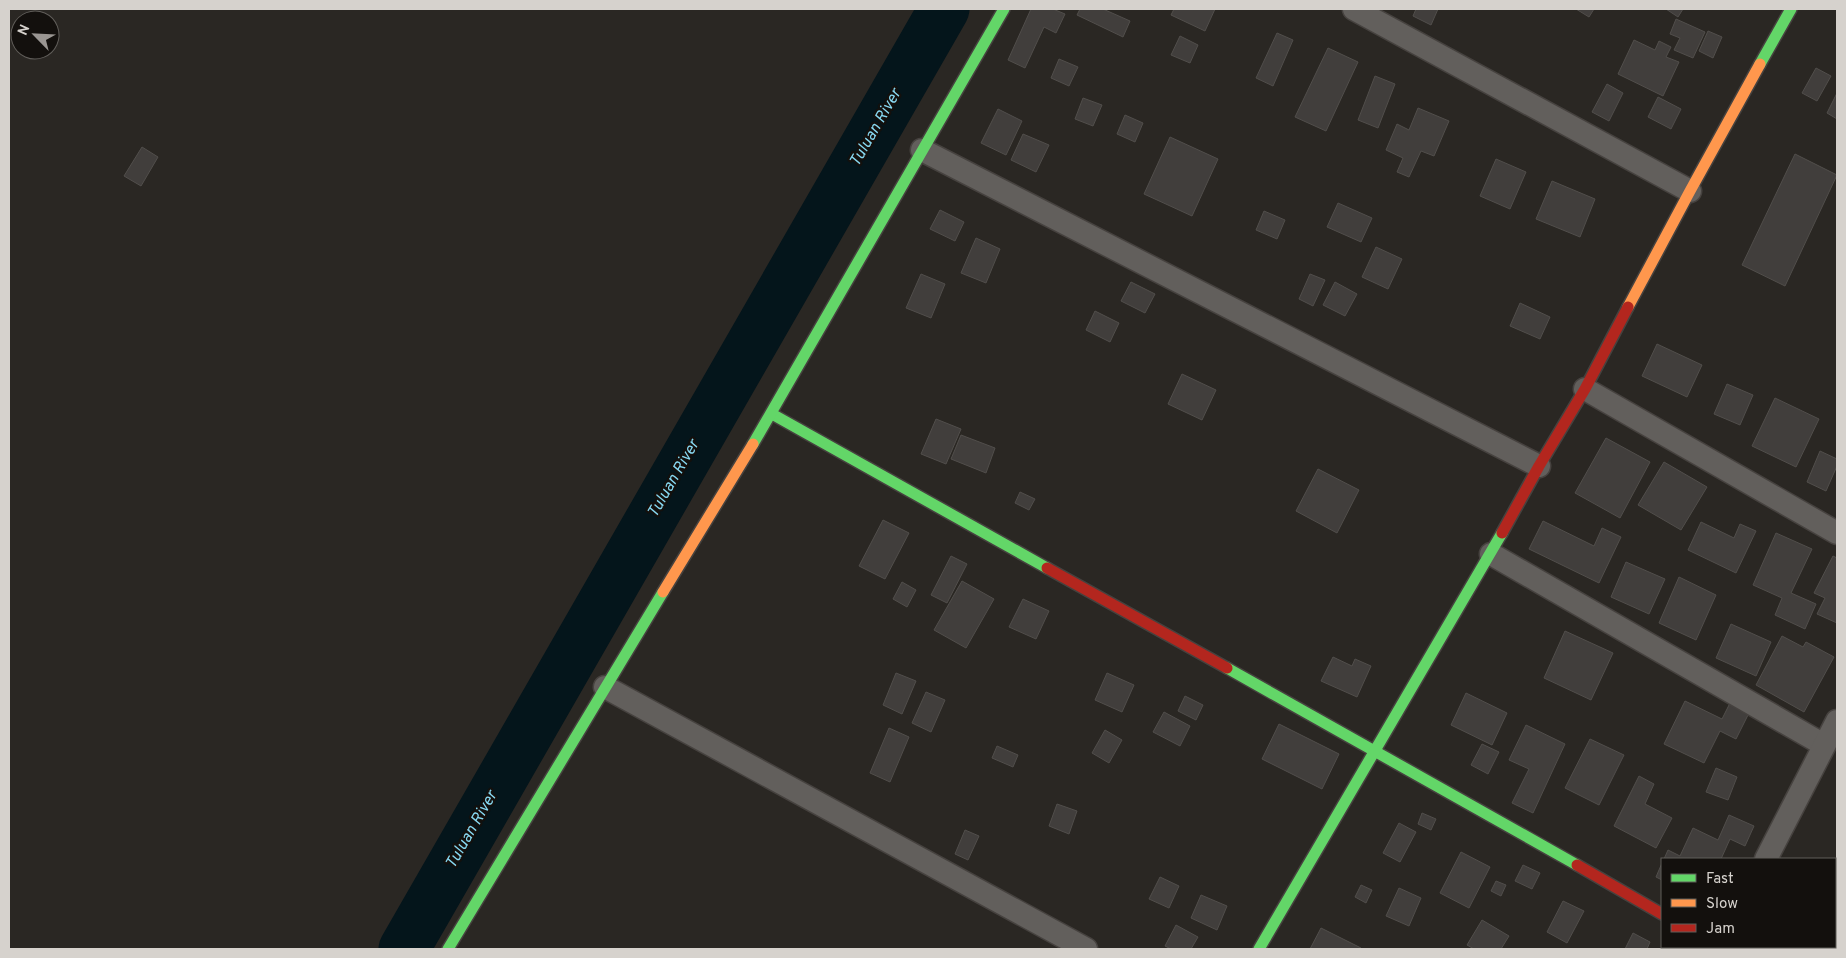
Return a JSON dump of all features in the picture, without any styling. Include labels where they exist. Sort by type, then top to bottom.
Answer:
[{"type":"street","points":[[453,948],[605,687],[772,414],[1004,9]]},
{"type":"street","points":[[1354,9],[1690,191]]},
{"type":"street","points":[[1259,949],[1491,554],[1585,389],[1690,191],[1791,9]]},
{"type":"street","points":[[922,150],[1540,466]]},
{"type":"street","points":[[1585,389],[1837,532]]},
{"type":"street","points":[[772,414],[1376,751],[1661,913]]},
{"type":"street","points":[[1491,554],[1824,745]]},
{"type":"street","points":[[605,687],[1086,949]]},
{"type":"street","points":[[1767,858],[1837,721]]},
{"type":"building","points":[[1031,9],[1053,9],[1065,14],[1056,33],[1044,27],[1025,68],[1008,60]]},
{"type":"building","points":[[1080,9],[1103,9],[1130,21],[1123,37],[1077,15]]},
{"type":"building","points":[[1174,9],[1215,9],[1205,31],[1171,15]]},
{"type":"building","points":[[1416,9],[1438,9],[1431,25],[1413,16]]},
{"type":"building","points":[[1576,9],[1594,9],[1589,17]]},
{"type":"building","points":[[1666,9],[1683,9],[1678,17]]},
{"type":"building","points":[[1676,19],[1705,32],[1693,58],[1674,50],[1680,38],[1670,34]]},
{"type":"building","points":[[1708,31],[1722,37],[1713,58],[1699,51]]},
{"type":"building","points":[[1277,33],[1293,40],[1273,86],[1256,78]]},
{"type":"building","points":[[1180,36],[1198,45],[1190,63],[1171,55]]},
{"type":"building","points":[[1634,40],[1655,50],[1659,41],[1671,47],[1666,57],[1679,62],[1663,96],[1618,74]]},
{"type":"building","points":[[1328,48],[1358,62],[1326,131],[1295,117]]},
{"type":"building","points":[[1059,59],[1078,67],[1069,86],[1051,78]]},
{"type":"building","points":[[1816,68],[1831,76],[1817,101],[1802,93]]},
{"type":"building","points":[[1375,76],[1395,84],[1378,128],[1358,120]]},
{"type":"building","points":[[1607,84],[1623,93],[1609,121],[1592,112]]},
{"type":"building","points":[[1837,93],[1837,119],[1827,113]]},
{"type":"building","points":[[1658,97],[1681,109],[1671,129],[1648,117]]},
{"type":"building","points":[[1083,98],[1102,105],[1093,126],[1075,119]]},
{"type":"building","points":[[1418,108],[1449,121],[1434,156],[1421,151],[1409,177],[1397,172],[1403,158],[1386,150],[1397,124],[1409,130]]},
{"type":"building","points":[[998,109],[1022,121],[1006,155],[981,143]]},
{"type":"building","points":[[1125,115],[1143,123],[1135,142],[1117,134]]},
{"type":"building","points":[[1023,134],[1049,145],[1036,172],[1011,160]]},
{"type":"building","points":[[1170,137],[1218,159],[1192,216],[1144,194]]},
{"type":"building","points":[[142,147],[158,157],[141,186],[124,176]]},
{"type":"building","points":[[1795,154],[1837,175],[1785,286],[1742,265]]},
{"type":"building","points":[[1496,159],[1526,172],[1510,209],[1480,196]]},
{"type":"building","points":[[1552,181],[1595,199],[1580,237],[1536,219]]},
{"type":"building","points":[[1338,203],[1372,218],[1361,242],[1327,227]]},
{"type":"building","points":[[940,210],[964,222],[955,241],[930,229]]},
{"type":"building","points":[[1264,211],[1285,220],[1277,239],[1256,230]]},
{"type":"building","points":[[976,238],[1000,249],[986,283],[961,273]]},
{"type":"building","points":[[1376,247],[1402,259],[1388,289],[1362,277]]},
{"type":"building","points":[[921,274],[945,284],[931,318],[906,308]]},
{"type":"building","points":[[1310,274],[1325,280],[1313,306],[1299,299]]},
{"type":"building","points":[[1131,282],[1155,294],[1145,313],[1121,301]]},
{"type":"building","points":[[1335,282],[1357,294],[1345,316],[1323,305]]},
{"type":"building","points":[[1520,303],[1550,317],[1540,339],[1510,326]]},
{"type":"building","points":[[1095,311],[1119,323],[1110,342],[1086,330]]},
{"type":"building","points":[[1657,344],[1702,365],[1687,397],[1642,376]]},
{"type":"building","points":[[1182,374],[1216,390],[1202,420],[1168,404]]},
{"type":"building","points":[[1727,384],[1753,395],[1740,425],[1714,414]]},
{"type":"building","points":[[1775,398],[1819,419],[1796,467],[1752,446]]},
{"type":"building","points":[[936,419],[961,429],[946,464],[921,454]]},
{"type":"building","points":[[961,435],[995,448],[986,473],[951,459]]},
{"type":"building","points":[[1606,438],[1650,462],[1620,518],[1575,493]]},
{"type":"building","points":[[1820,451],[1837,459],[1837,466],[1826,491],[1807,482]]},
{"type":"building","points":[[1664,462],[1707,487],[1681,530],[1638,505]]},
{"type":"building","points":[[1318,469],[1359,490],[1337,533],[1296,511]]},
{"type":"building","points":[[1020,492],[1035,499],[1029,510],[1015,503]]},
{"type":"building","points":[[883,520],[909,533],[885,579],[859,566]]},
{"type":"building","points":[[1543,521],[1594,546],[1602,528],[1621,537],[1599,583],[1529,549]]},
{"type":"building","points":[[1701,522],[1734,538],[1740,524],[1756,531],[1736,573],[1688,550]]},
{"type":"building","points":[[1776,533],[1812,549],[1791,593],[1816,604],[1805,629],[1775,615],[1782,598],[1753,585]]},
{"type":"building","points":[[951,556],[967,564],[947,603],[931,595]]},
{"type":"building","points":[[1833,556],[1837,558],[1837,623],[1817,614],[1825,598],[1814,593]]},
{"type":"building","points":[[1626,562],[1665,579],[1649,614],[1611,597]]},
{"type":"building","points":[[1679,577],[1716,595],[1696,640],[1659,623]]},
{"type":"building","points":[[962,581],[994,599],[966,648],[934,630]]},
{"type":"building","points":[[902,582],[916,590],[907,607],[893,599]]},
{"type":"building","points":[[1023,599],[1049,611],[1036,639],[1009,627]]},
{"type":"building","points":[[1731,624],[1771,642],[1756,676],[1716,658]]},
{"type":"building","points":[[1565,631],[1613,653],[1591,700],[1544,678]]},
{"type":"building","points":[[1782,636],[1803,647],[1806,642],[1834,657],[1804,712],[1756,685]]},
{"type":"building","points":[[1333,657],[1352,666],[1355,659],[1371,666],[1357,697],[1321,681]]},
{"type":"building","points":[[896,673],[916,681],[902,714],[883,705]]},
{"type":"building","points":[[1107,673],[1134,685],[1122,712],[1095,700]]},
{"type":"building","points":[[926,692],[945,700],[931,732],[912,723]]},
{"type":"building","points":[[1466,693],[1507,713],[1492,745],[1451,725]]},
{"type":"building","points":[[1185,696],[1203,705],[1196,720],[1178,711]]},
{"type":"building","points":[[1685,701],[1722,719],[1730,703],[1749,713],[1736,739],[1720,731],[1704,763],[1664,744]]},
{"type":"building","points":[[1164,712],[1190,726],[1180,746],[1153,732]]},
{"type":"building","points":[[1279,724],[1339,754],[1322,789],[1262,759]]},
{"type":"building","points":[[1526,725],[1565,744],[1533,813],[1512,803],[1529,769],[1509,760]]},
{"type":"building","points":[[889,728],[909,737],[890,782],[870,773]]},
{"type":"building","points":[[1105,730],[1122,740],[1109,763],[1092,753]]},
{"type":"building","points":[[1590,739],[1624,755],[1599,805],[1565,788]]},
{"type":"building","points":[[1482,744],[1499,752],[1488,774],[1471,765]]},
{"type":"building","points":[[997,746],[1018,755],[1013,767],[992,758]]},
{"type":"building","points":[[1716,768],[1737,777],[1728,800],[1706,792]]},
{"type":"building","points":[[1639,776],[1654,784],[1645,804],[1672,818],[1656,848],[1614,826]]},
{"type":"building","points":[[1057,804],[1077,811],[1069,834],[1049,826]]},
{"type":"building","points":[[1422,813],[1436,819],[1431,830],[1418,824]]},
{"type":"building","points":[[1729,815],[1754,826],[1745,846],[1730,839],[1721,858],[1664,858],[1668,850],[1680,856],[1693,828],[1718,840]]},
{"type":"building","points":[[1399,823],[1416,832],[1400,862],[1383,853]]},
{"type":"building","points":[[965,830],[979,836],[968,860],[955,854]]},
{"type":"building","points":[[1461,852],[1490,867],[1469,908],[1440,893]]},
{"type":"building","points":[[1523,865],[1540,873],[1532,889],[1515,881]]},
{"type":"building","points":[[1661,865],[1661,880],[1656,877]]},
{"type":"building","points":[[1160,877],[1179,886],[1169,908],[1149,899]]},
{"type":"building","points":[[1496,881],[1506,885],[1501,896],[1491,891]]},
{"type":"building","points":[[1361,885],[1372,890],[1366,903],[1355,897]]},
{"type":"building","points":[[1399,888],[1421,898],[1409,926],[1386,916]]},
{"type":"building","points":[[1201,895],[1227,906],[1217,930],[1191,918]]},
{"type":"building","points":[[1563,901],[1584,911],[1567,943],[1547,932]]},
{"type":"building","points":[[1482,920],[1509,936],[1501,949],[1474,949],[1467,945]]},
{"type":"building","points":[[1176,925],[1198,937],[1191,949],[1171,949],[1165,946]]},
{"type":"building","points":[[1321,928],[1361,948],[1361,949],[1310,949]]},
{"type":"building","points":[[1633,933],[1650,942],[1647,949],[1625,949]]},
{"type":"waterway","name":"Tuluan River","points":[[404,949],[944,9]]},
{"type":"traffic: fast","points":[[753,444],[1004,9]]},
{"type":"traffic: fast","points":[[1760,64],[1791,9]]},
{"type":"traffic: fast","points":[[772,414],[1047,568]]},
{"type":"traffic: fast","points":[[1259,949],[1502,533]]},
{"type":"traffic: fast","points":[[448,949],[663,592]]},
{"type":"traffic: fast","points":[[1227,668],[1577,865]]},
{"type":"traffic: slow","points":[[1628,307],[1760,64]]},
{"type":"traffic: slow","points":[[663,592],[753,444]]},
{"type":"traffic: jam","points":[[1502,533],[1585,389],[1628,307]]},
{"type":"traffic: jam","points":[[1047,568],[1227,668]]},
{"type":"traffic: jam","points":[[1577,865],[1661,913]]}]
